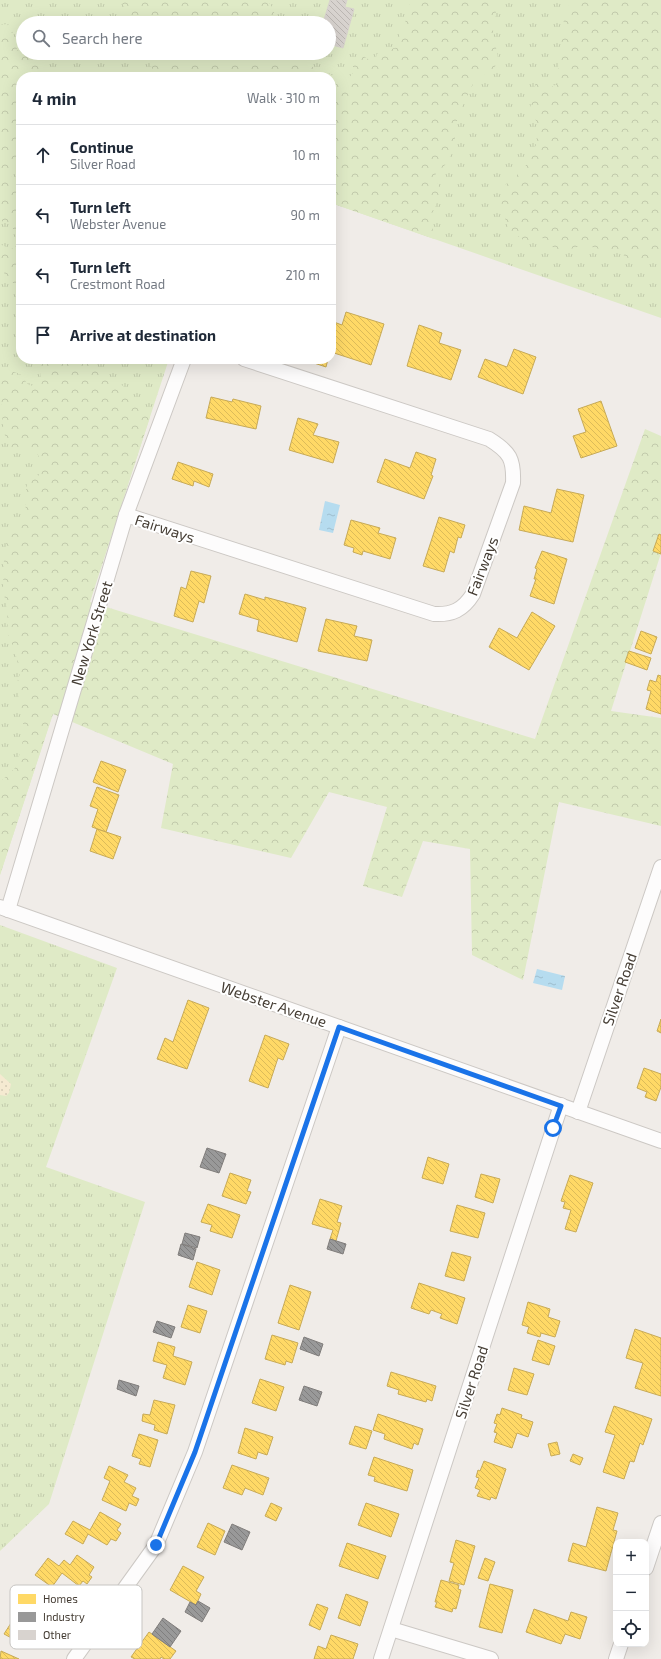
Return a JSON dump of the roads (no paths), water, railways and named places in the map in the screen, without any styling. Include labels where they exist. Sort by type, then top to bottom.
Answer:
[{"type":"street","name":"New York Street","points":[[4,908],[126,515],[182,364]]},
{"type":"street","name":"Fairways","points":[[126,515],[434,614],[445,615],[457,612],[466,604],[473,594],[513,483],[514,468],[510,457],[502,447],[489,439],[259,364]]},
{"type":"street","name":"Silver Road","points":[[578,1112],[661,867]]},
{"type":"street","name":"Webster Avenue","points":[[4,908],[661,1141]]},
{"type":"street","points":[[127,1585],[156,1545],[195,1452],[339,1027]]},
{"type":"street","name":"Silver Road","points":[[381,1659],[561,1106]]},
{"type":"street","points":[[649,1559],[661,1523]]},
{"type":"street","points":[[391,1629],[491,1659]]},
{"type":"street","points":[[616,1659],[620,1647]]},
{"type":"street","points":[[74,1659],[81,1649]]},
{"type":"water","points":[[325,501],[340,505],[333,533],[319,530]]},
{"type":"water","points":[[537,969],[565,976],[562,990],[533,983]]}]
